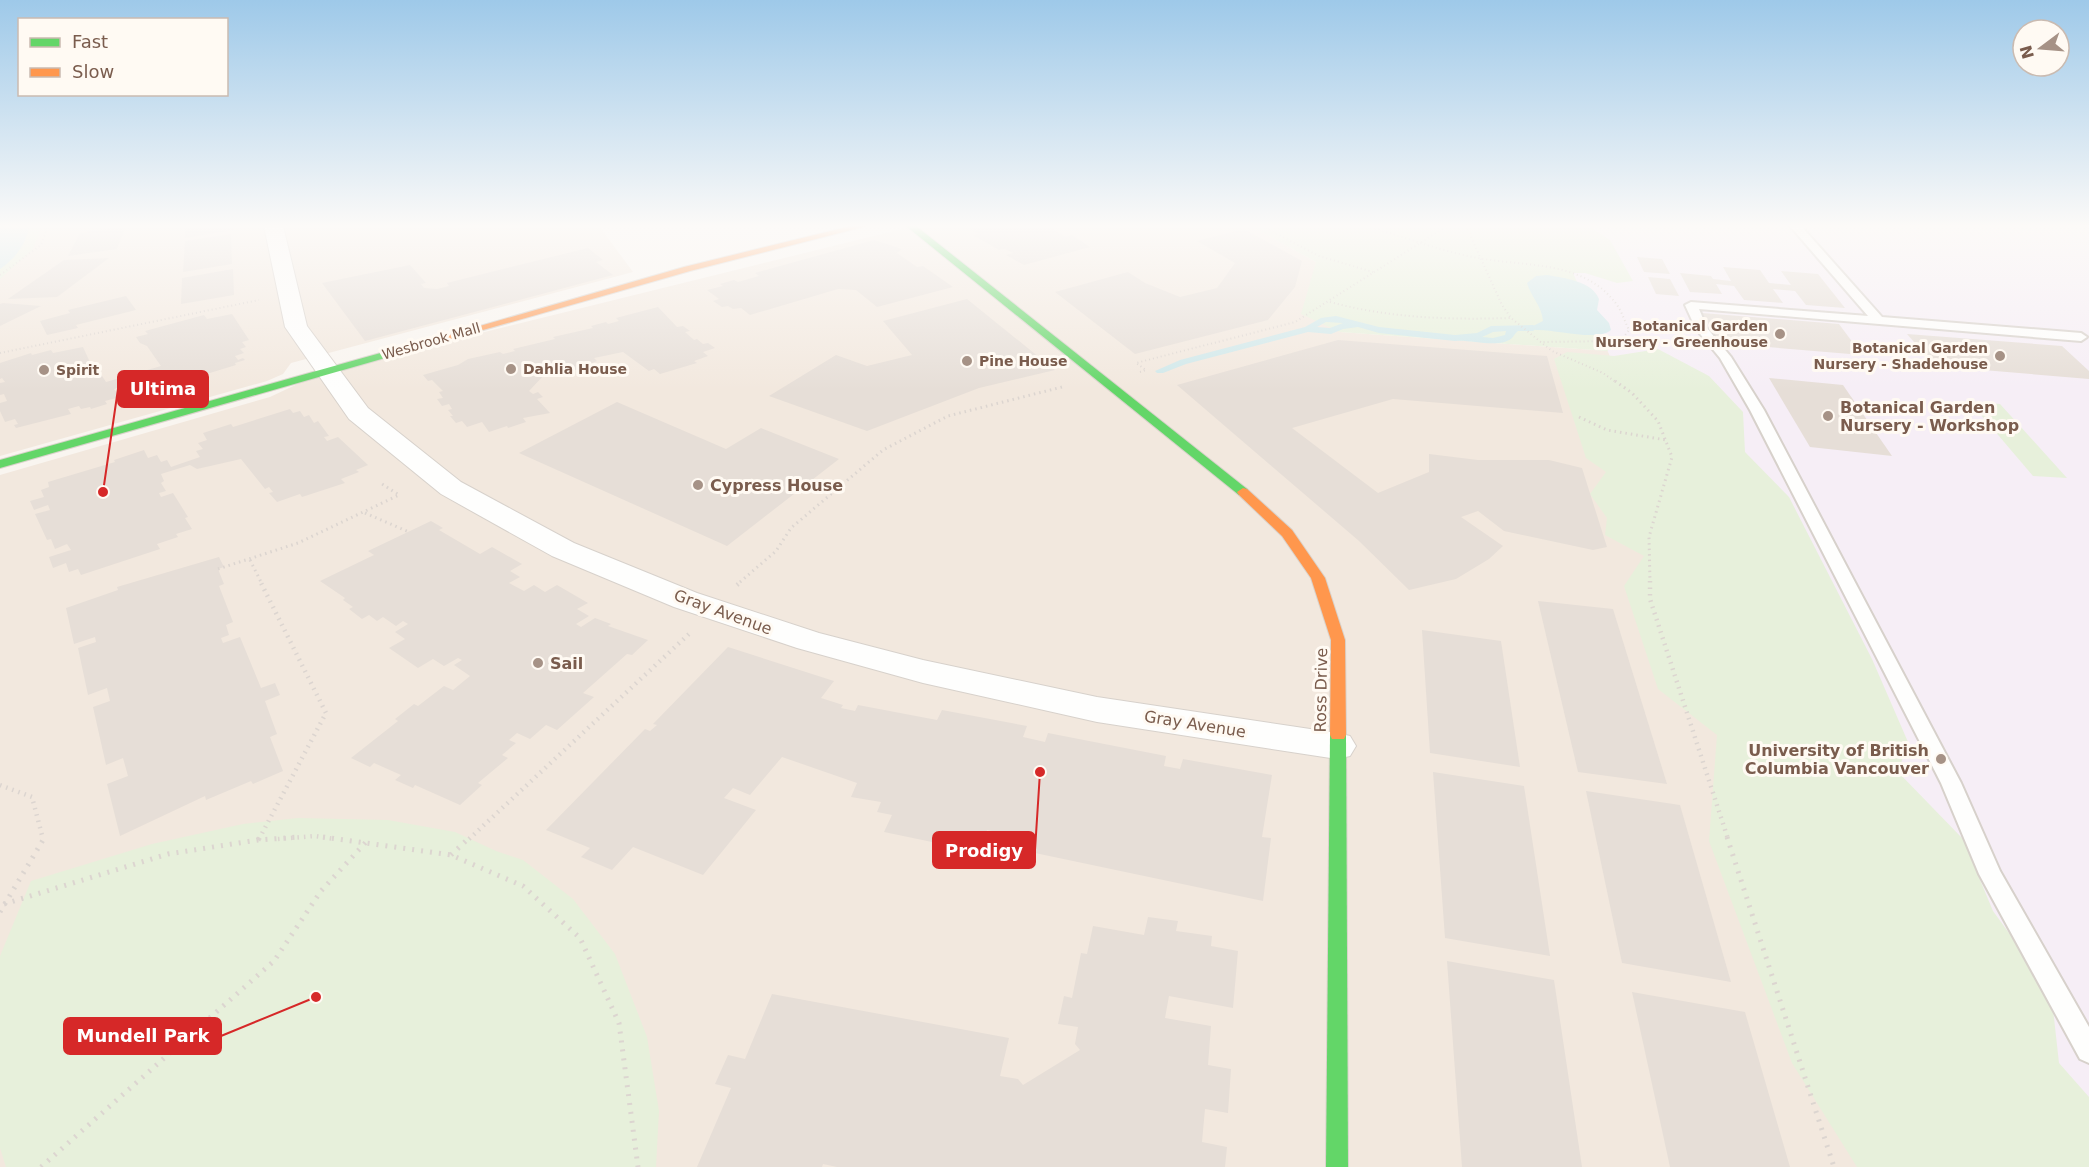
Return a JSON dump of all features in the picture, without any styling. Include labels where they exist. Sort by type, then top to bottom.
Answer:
[{"type":"street","name":"Gray Avenue","points":[[280,280],[299,331],[323,372],[371,426],[468,499],[530,533],[616,573],[760,627],[884,662],[1022,695],[1337,746]]},
{"type":"street","name":"Wesbrook Mall","points":[[0,464],[647,280]]},
{"type":"street","name":"Ross Drive","points":[[978,280],[1251,499],[1287,534],[1318,578],[1338,640],[1336,1167]]},
{"type":"lane","points":[[1843,280],[1879,321]]},
{"type":"lane","points":[[2081,337],[1691,305],[1702,329],[1725,357],[1757,410],[1951,783],[1990,874],[2089,1052]]},
{"type":"path","points":[[451,855],[714,610],[746,575],[776,551],[791,528],[883,450],[948,416],[1062,387],[1146,370],[1136,363],[1295,322],[1362,280]]},
{"type":"path","points":[[1491,280],[1511,318],[1518,325],[1552,351],[1603,374],[1632,393],[1658,421],[1666,440],[1672,457],[1649,537],[1650,599],[1834,1167]]},
{"type":"path","points":[[1539,342],[1622,339],[1629,330],[1621,310],[1613,298],[1596,283],[1589,280]]},
{"type":"path","points":[[0,353],[283,294]]},
{"type":"path","points":[[1330,302],[1362,310],[1457,319],[1511,318]]},
{"type":"path","points":[[1579,417],[1607,430],[1666,440]]},
{"type":"path","points":[[218,569],[298,543],[399,495],[379,482]]},
{"type":"path","points":[[364,512],[409,532]]},
{"type":"path","points":[[250,560],[326,713],[258,840]]},
{"type":"path","points":[[0,785],[33,797],[43,840],[0,912]]},
{"type":"path","points":[[4,904],[168,854],[258,840],[315,836],[451,855],[523,886],[580,938],[619,1023],[638,1167]]},
{"type":"path","points":[[41,1167],[274,961],[321,891],[366,842]]},
{"type":"shaded area","points":[[0,280],[601,280],[291,363],[283,374],[267,381],[0,456]]},
{"type":"shaded area","points":[[694,280],[1322,280],[1340,332],[1608,351],[1977,1167],[0,1167],[0,475],[270,397],[323,372]]},
{"type":"shaded area","name":"University of British Columbia Vancouver","points":[[1576,280],[2089,280],[2089,1167],[1977,1167]]},
{"type":"green space","points":[[1311,280],[1576,280],[1608,351],[1340,332],[1301,314]]},
{"type":"green space","points":[[1609,280],[1633,281],[1617,283]]},
{"type":"green space","points":[[1658,349],[1709,376],[1743,412],[1745,452],[1789,497],[1872,659],[1908,742],[1898,772],[1963,839],[1993,911],[2051,991],[2059,1063],[2089,1097],[2089,1167],[1857,1167],[1792,1063],[1709,841],[1717,735],[1658,689],[1624,586],[1644,556],[1605,535],[1607,518],[1590,494],[1606,472],[1586,458],[1554,359],[1567,352],[1614,356]]},
{"type":"green space","points":[[1970,402],[2000,404],[2067,478],[2033,476]]},
{"type":"green space","points":[[298,818],[388,820],[455,832],[496,851],[523,860],[573,899],[615,954],[647,1037],[659,1111],[656,1167],[6,1167],[0,1148],[0,956],[31,881],[152,844],[243,824]]},
{"type":"water","points":[[1530,280],[1575,280],[1584,284],[1599,299],[1597,310],[1609,323],[1611,330],[1596,335],[1586,335],[1536,330],[1531,327],[1543,321],[1541,311],[1527,283]]},
{"type":"building","points":[[35,280],[79,280],[57,297],[8,299]]},
{"type":"building","points":[[182,280],[233,280],[234,295],[181,304]]},
{"type":"building","points":[[334,280],[424,280],[426,283],[421,284],[424,288],[437,289],[449,286],[447,283],[457,280],[592,280],[365,341],[322,283]]},
{"type":"building","points":[[732,280],[944,280],[953,287],[877,307],[856,290],[838,289],[750,315],[741,308],[722,307],[713,301],[719,299],[707,290],[723,286],[720,284]]},
{"type":"building","points":[[1097,280],[1141,280],[1180,297],[1217,288],[1222,280],[1297,280],[1295,287],[1268,320],[1135,354],[1055,292]]},
{"type":"building","points":[[1650,280],[1671,280],[1679,296],[1656,294]]},
{"type":"building","points":[[1684,280],[1767,280],[1769,283],[1791,285],[1788,280],[1823,280],[1845,308],[1806,305],[1795,291],[1773,289],[1783,303],[1744,300],[1734,286],[1716,284],[1722,294],[1690,292]]},
{"type":"building","points":[[126,296],[136,310],[76,325],[78,328],[47,335],[40,321],[70,313],[68,310]]},
{"type":"building","name":"Pine House","points":[[967,299],[1055,370],[979,388],[867,431],[769,396],[836,355],[867,366],[912,355],[883,321]]},
{"type":"building","points":[[0,304],[41,306],[0,326]]},
{"type":"building","name":"Dahlia House","points":[[658,307],[677,327],[683,326],[690,331],[685,332],[694,340],[697,339],[703,344],[708,343],[715,348],[703,352],[708,356],[694,361],[697,363],[660,374],[654,369],[649,371],[623,352],[594,358],[597,361],[571,372],[570,370],[545,374],[529,391],[533,394],[538,392],[543,397],[537,399],[550,413],[523,418],[526,422],[508,428],[507,426],[489,432],[482,422],[467,427],[462,421],[456,423],[450,416],[453,416],[448,410],[452,409],[449,404],[442,406],[437,399],[443,398],[439,392],[443,391],[423,375],[458,365],[468,359],[515,351],[513,349],[593,328],[591,326],[606,322],[608,324],[619,321],[616,318]]},
{"type":"building","name":"Botanical Garden Nursery - Greenhouse","points":[[1702,313],[1839,324],[1862,355],[1719,343]]},
{"type":"building","name":"Spirit","points":[[232,314],[249,340],[242,342],[246,347],[240,349],[244,353],[235,356],[238,360],[243,358],[245,360],[235,363],[236,365],[200,376],[197,372],[180,380],[181,383],[168,386],[167,384],[154,388],[148,379],[114,389],[120,397],[105,401],[107,404],[91,409],[90,407],[81,409],[79,406],[68,409],[71,414],[16,428],[14,425],[18,424],[15,419],[5,422],[0,411],[0,403],[7,401],[4,394],[0,395],[0,383],[5,382],[2,378],[0,379],[0,363],[31,353],[32,355],[51,350],[53,353],[83,347],[93,369],[84,371],[87,377],[100,373],[106,382],[161,366],[147,346],[140,343],[136,337],[148,334],[145,331],[204,315],[207,319]]},
{"type":"building","name":"Botanical Garden Nursery - Shadehouse","points":[[1907,334],[2062,346],[2089,371],[2089,379],[1935,366]]},
{"type":"building","points":[[1338,340],[1547,356],[1563,413],[1393,399],[1292,428],[1378,493],[1429,472],[1429,454],[1478,460],[1549,460],[1582,468],[1607,547],[1593,550],[1504,531],[1478,511],[1461,517],[1503,546],[1489,559],[1456,579],[1409,590],[1359,541],[1177,385]]},
{"type":"building","name":"Botanical Garden Nursery - Workshop","points":[[1769,378],[1843,385],[1892,456],[1810,447]]},
{"type":"building","name":"Cypress House","points":[[617,402],[726,449],[761,428],[839,459],[727,546],[519,453]]},
{"type":"building","points":[[290,409],[293,413],[300,411],[304,417],[309,415],[314,423],[318,421],[329,436],[324,437],[327,441],[338,437],[368,465],[356,470],[359,472],[341,479],[345,483],[302,497],[300,494],[277,502],[269,493],[273,492],[269,487],[265,489],[241,459],[197,469],[190,465],[161,474],[164,481],[161,483],[166,491],[159,493],[161,497],[173,493],[188,517],[185,518],[192,529],[176,534],[178,537],[157,544],[160,549],[81,575],[78,569],[69,572],[66,563],[53,568],[49,557],[71,550],[67,544],[55,549],[51,539],[47,540],[35,514],[50,510],[48,505],[34,510],[30,501],[44,497],[41,490],[49,487],[48,482],[115,462],[114,460],[144,450],[148,458],[157,455],[161,462],[167,460],[171,467],[200,457],[196,451],[203,449],[198,443],[207,440],[203,433],[231,424],[233,427]]},
{"type":"building","name":"Sail","points":[[431,521],[443,528],[439,530],[480,554],[492,547],[522,564],[510,571],[520,577],[509,583],[524,591],[534,585],[545,592],[557,585],[588,603],[577,609],[589,616],[576,624],[581,627],[595,618],[611,624],[608,626],[648,640],[632,655],[627,654],[583,693],[594,697],[557,730],[546,725],[530,739],[517,733],[509,740],[516,743],[502,755],[508,758],[478,783],[482,785],[460,805],[415,785],[413,788],[395,780],[401,775],[374,763],[370,767],[351,758],[398,721],[395,719],[414,704],[418,706],[444,686],[453,690],[470,676],[454,665],[462,660],[458,658],[444,666],[433,659],[418,668],[389,648],[405,639],[395,632],[408,624],[403,621],[396,626],[383,617],[377,621],[369,615],[362,619],[349,609],[353,607],[343,600],[345,598],[320,581],[374,555],[368,551]]},
{"type":"building","points":[[219,557],[224,567],[218,569],[224,584],[219,586],[233,622],[226,625],[229,635],[221,638],[223,643],[240,637],[261,688],[275,683],[280,695],[265,701],[277,734],[270,737],[283,771],[253,784],[251,781],[206,800],[205,796],[120,836],[107,784],[128,776],[123,758],[106,765],[93,707],[110,701],[107,688],[88,695],[78,648],[96,642],[95,637],[74,644],[66,608],[118,590],[117,587]]},
{"type":"building","points":[[1538,601],[1613,609],[1667,784],[1578,772]]},
{"type":"building","points":[[1422,630],[1501,641],[1520,767],[1430,753]]},
{"type":"building","points":[[728,647],[834,681],[821,698],[843,705],[841,708],[855,711],[858,705],[937,720],[942,710],[1027,726],[1023,737],[1045,742],[1048,733],[1166,756],[1164,766],[1180,769],[1183,759],[1272,775],[1262,837],[1271,838],[1263,901],[1007,847],[1012,835],[987,830],[982,842],[935,832],[932,842],[884,832],[892,815],[877,812],[881,802],[851,797],[857,783],[782,757],[750,795],[733,788],[724,798],[756,810],[703,875],[633,847],[612,870],[581,857],[590,848],[546,830],[645,729],[650,731],[657,725],[653,724]]},
{"type":"building","points":[[1433,772],[1524,786],[1550,956],[1445,938]]},
{"type":"building","points":[[1586,791],[1680,805],[1731,982],[1622,963]]},
{"type":"building","points":[[1148,917],[1178,921],[1176,931],[1212,936],[1211,946],[1238,951],[1233,1008],[1169,996],[1165,1018],[1211,1026],[1208,1065],[1231,1069],[1228,1113],[1205,1109],[1202,1142],[1227,1147],[1225,1167],[837,1167],[823,1164],[822,1167],[697,1167],[731,1088],[715,1084],[728,1055],[745,1059],[772,994],[1009,1038],[1000,1076],[1018,1079],[1023,1085],[1080,1050],[1075,1044],[1078,1027],[1058,1024],[1064,996],[1072,998],[1081,953],[1087,954],[1093,926],[1144,935]]},
{"type":"building","points":[[1447,961],[1554,980],[1582,1167],[1462,1167]]},
{"type":"building","points":[[1632,992],[1745,1012],[1790,1167],[1670,1167]]},
{"type":"waterway","points":[[1308,329],[1324,320],[1336,319],[1379,330],[1455,338],[1479,335],[1491,329],[1533,328]]},
{"type":"waterway","points":[[1308,329],[1331,331],[1342,326],[1354,326]]},
{"type":"waterway","points":[[1160,371],[1183,362],[1308,329]]},
{"type":"waterway","points":[[1469,338],[1493,341],[1509,336],[1509,333],[1514,330]]},
{"type":"traffic: fast","points":[[978,280],[1243,492]]},
{"type":"traffic: fast","points":[[0,464],[409,348]]},
{"type":"traffic: fast","points":[[1337,1167],[1338,735]]},
{"type":"traffic: slow","points":[[409,348],[647,280]]},
{"type":"traffic: slow","points":[[1243,492],[1287,533],[1318,578],[1338,640],[1338,735]]},
{"type":"place","name":"Botanical Garden Nursery - Greenhouse","points":[[1780,334]]},
{"type":"place","name":"Botanical Garden Nursery - Shadehouse","points":[[2000,356]]},
{"type":"place","name":"Pine House","points":[[967,361]]},
{"type":"place","name":"Dahlia House","points":[[511,369]]},
{"type":"place","name":"Spirit","points":[[44,370]]},
{"type":"place","name":"Botanical Garden Nursery - Workshop","points":[[1828,416]]},
{"type":"place","name":"Cypress House","points":[[698,485]]},
{"type":"place","name":"Ultima","points":[[103,492]]},
{"type":"place","name":"Sail","points":[[538,663]]},
{"type":"place","name":"University of British Columbia Vancouver","points":[[1941,759]]},
{"type":"place","name":"Prodigy","points":[[1040,772]]},
{"type":"place","name":"Mundell Park","points":[[316,997]]}]
